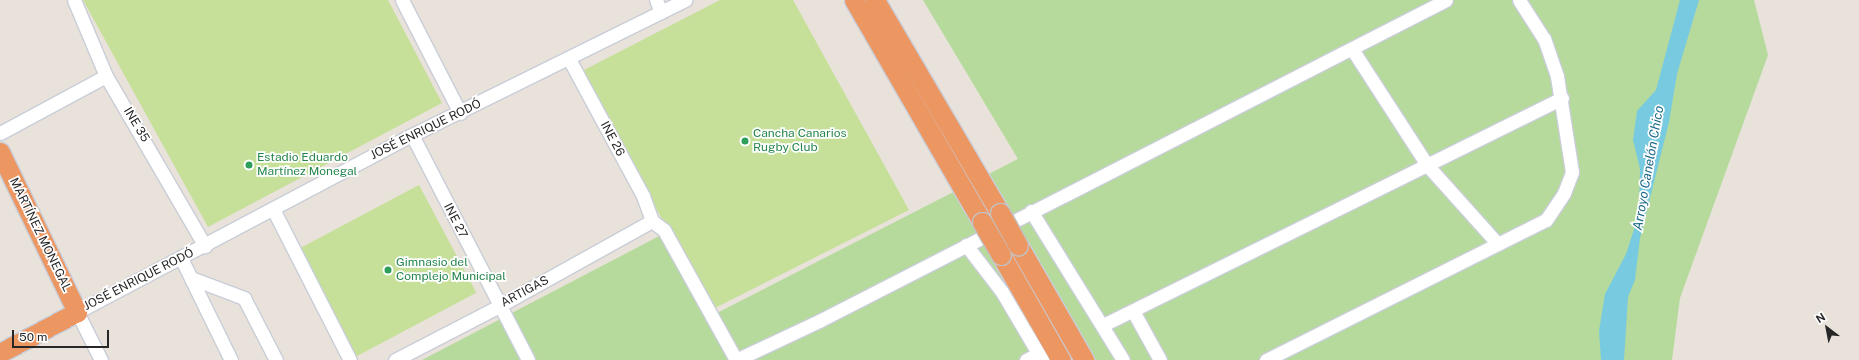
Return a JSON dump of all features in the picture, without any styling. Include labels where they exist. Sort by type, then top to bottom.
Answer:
[{"type":"highway","points":[[854,0],[1061,360]]},
{"type":"highway","points":[[875,0],[1084,360]]},
{"type":"highway","name":"MARTÍNEZ MONEGAL","points":[[0,152],[78,312]]},
{"type":"highway","name":"JOSÉ ENRIQUE RODÓ","points":[[0,353],[78,312]]},
{"type":"street","name":"INE 35","points":[[74,0],[106,76],[205,246]]},
{"type":"street","points":[[402,0],[460,113]]},
{"type":"street","name":"JOSÉ ENRIQUE RODÓ","points":[[78,312],[412,135],[569,59],[659,6],[685,0]]},
{"type":"street","points":[[652,221],[664,230],[736,360],[819,321],[1031,211],[1446,0]]},
{"type":"street","points":[[1266,360],[1497,243],[1546,220],[1564,193],[1572,172],[1562,98],[1557,76],[1544,39],[1519,0]]},
{"type":"street","points":[[1352,49],[1427,165],[1497,243]]},
{"type":"street","name":"INE 26","points":[[569,59],[643,196],[652,221]]},
{"type":"street","points":[[0,133],[106,76]]},
{"type":"street","points":[[1103,325],[1562,98]]},
{"type":"street","name":"INE 27","points":[[412,135],[528,360]]},
{"type":"street","points":[[273,209],[350,360]]},
{"type":"street","points":[[1031,211],[1103,325],[1123,360]]},
{"type":"street","name":"ARTIGAS","points":[[395,360],[499,306],[652,221]]},
{"type":"street","points":[[966,245],[1002,292],[1040,357],[1026,360]]},
{"type":"street","points":[[181,258],[231,360]]},
{"type":"street","points":[[191,278],[244,298],[276,360]]},
{"type":"street","points":[[1133,311],[1160,360]]},
{"type":"street","name":"MARTÍNEZ MONEGAL","points":[[78,312],[101,360]]},
{"type":"green space","name":"Estadio Eduardo Martínez Monegal","points":[[83,0],[388,0],[442,103],[208,227]]},
{"type":"green space","name":"Cancha Canarios Rugby Club","points":[[720,0],[793,0],[909,210],[711,310],[582,71]]},
{"type":"green space","points":[[923,0],[1754,0],[1768,55],[1680,298],[1672,360],[422,360],[665,233],[711,316],[1018,159]]},
{"type":"green space","name":"Gimnasio del Complejo Municipal","points":[[419,185],[476,293],[356,357],[299,249]]},
{"type":"water","name":"Arroyo Canelón Chico","points":[[1680,0],[1699,0],[1677,74],[1669,122],[1640,238],[1635,280],[1628,297],[1624,360],[1601,360],[1599,331],[1605,294],[1626,254],[1639,214],[1640,169],[1633,140],[1637,111],[1656,90]]},
{"type":"place","name":"Cancha Canarios Rugby Club","points":[[745,141]]},
{"type":"place","name":"Estadio Eduardo Martínez Monegal","points":[[249,165]]},
{"type":"place","name":"Gimnasio del Complejo Municipal","points":[[388,270]]}]
